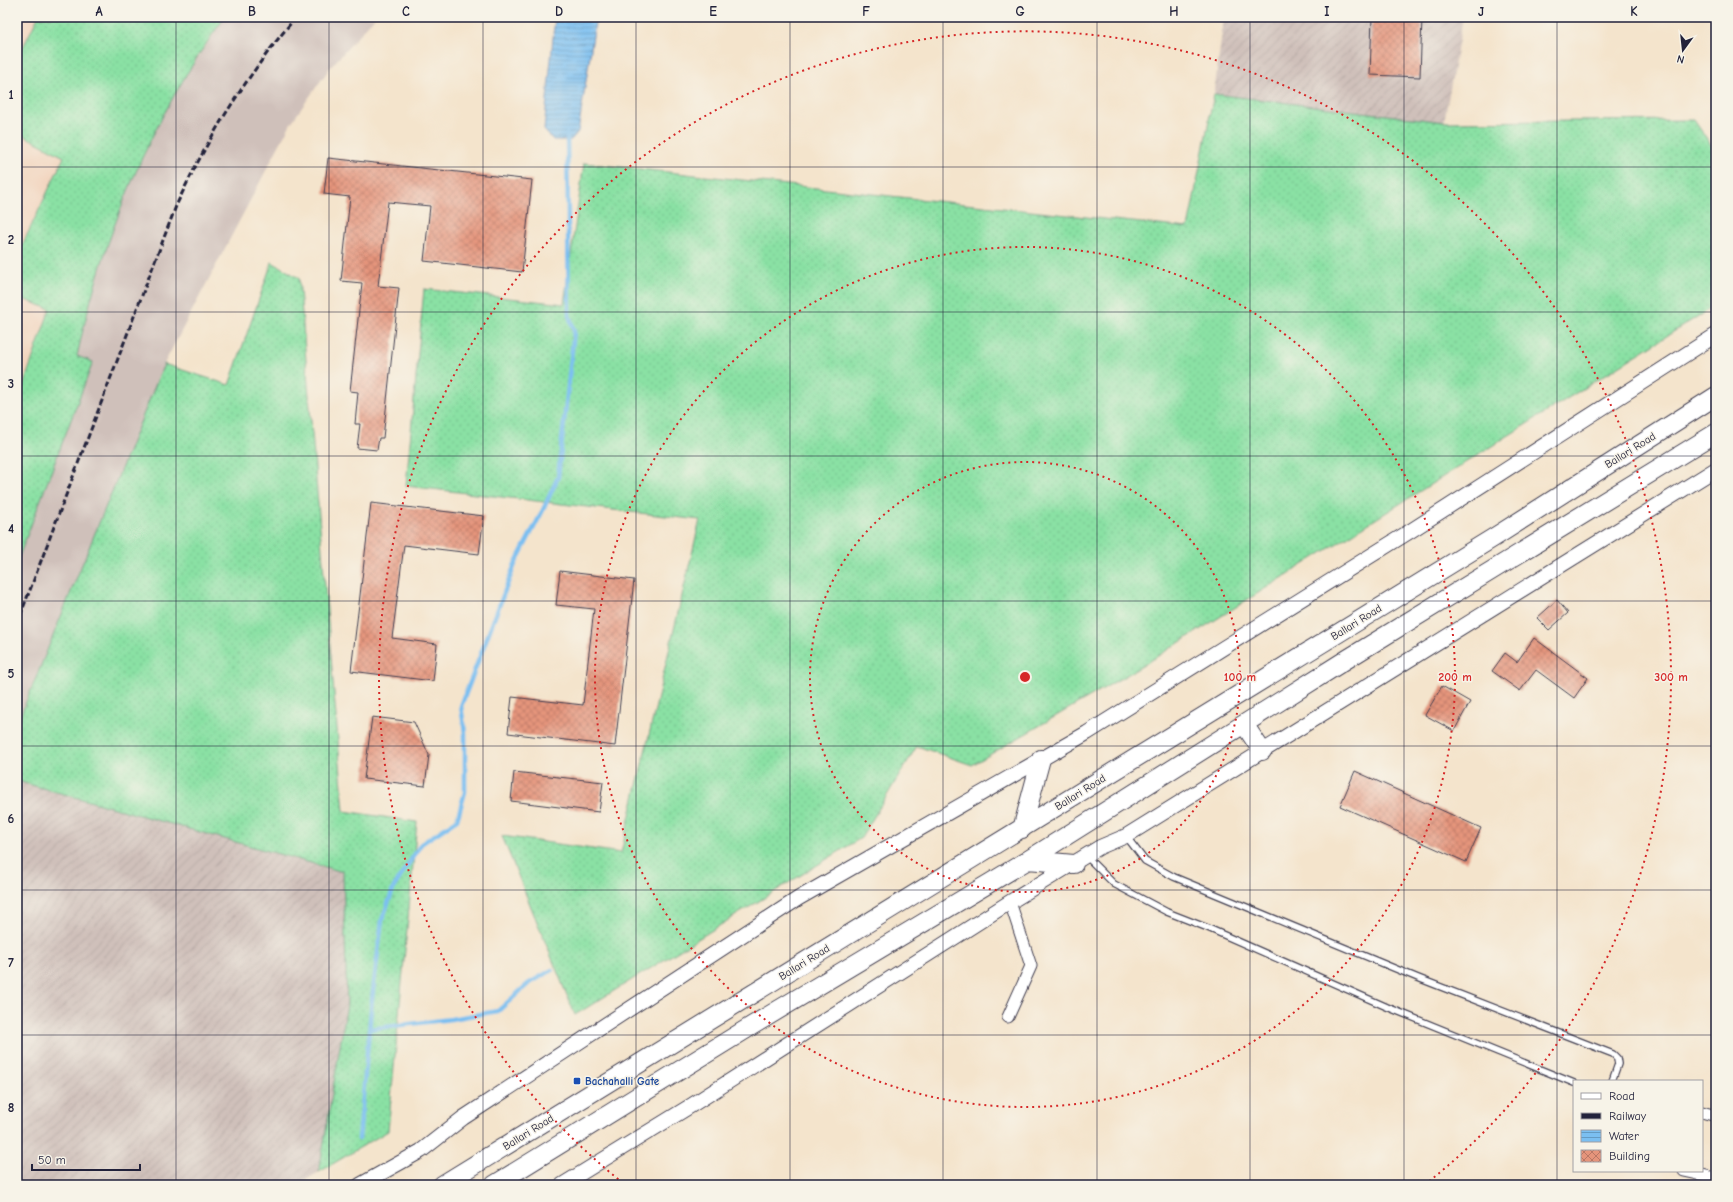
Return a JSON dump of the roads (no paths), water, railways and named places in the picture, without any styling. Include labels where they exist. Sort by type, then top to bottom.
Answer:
[{"type":"highway","name":"Ballari Road","points":[[442,1185],[1499,534],[1716,396]]},
{"type":"highway","points":[[494,1185],[753,1025],[1028,860],[1499,564],[1716,432]]},
{"type":"highway","points":[[1244,724],[1262,751]]},
{"type":"highway","points":[[1022,828],[1041,759]]},
{"type":"highway","points":[[1028,860],[1080,860]]},
{"type":"street","points":[[360,1185],[421,1151],[463,1118],[799,898],[1094,728],[1405,534],[1716,335]]},
{"type":"street","points":[[562,1185],[692,1105],[1010,902],[1100,847],[1126,836],[1716,468]]},
{"type":"street","points":[[1008,1017],[1031,966],[1010,902]]},
{"type":"street","points":[[1703,1112],[1716,1116]]},
{"type":"street","points":[[1689,1172],[1716,1178]]},
{"type":"lane","points":[[1126,836],[1145,861],[1174,877],[1418,978],[1613,1054],[1617,1058],[1618,1064],[1612,1080]]},
{"type":"lane","points":[[1080,860],[1114,884],[1167,912],[1208,928],[1387,1007],[1573,1083]]},
{"type":"water","points":[[555,17],[596,17],[578,132],[571,140],[553,140],[544,130]]},
{"type":"waterway","points":[[359,1139],[372,999],[382,920],[394,887],[421,844],[457,820],[465,792],[465,733],[461,706],[515,564],[558,477],[574,331],[569,315],[567,134]]},
{"type":"waterway","points":[[369,1029],[451,1019],[498,1011],[528,984],[552,970]]},
{"type":"railway","points":[[17,624],[176,206],[201,156],[230,107],[261,61],[296,17]]},
{"type":"place","name":"Bachahalli Gate","points":[[577,1081]]}]
